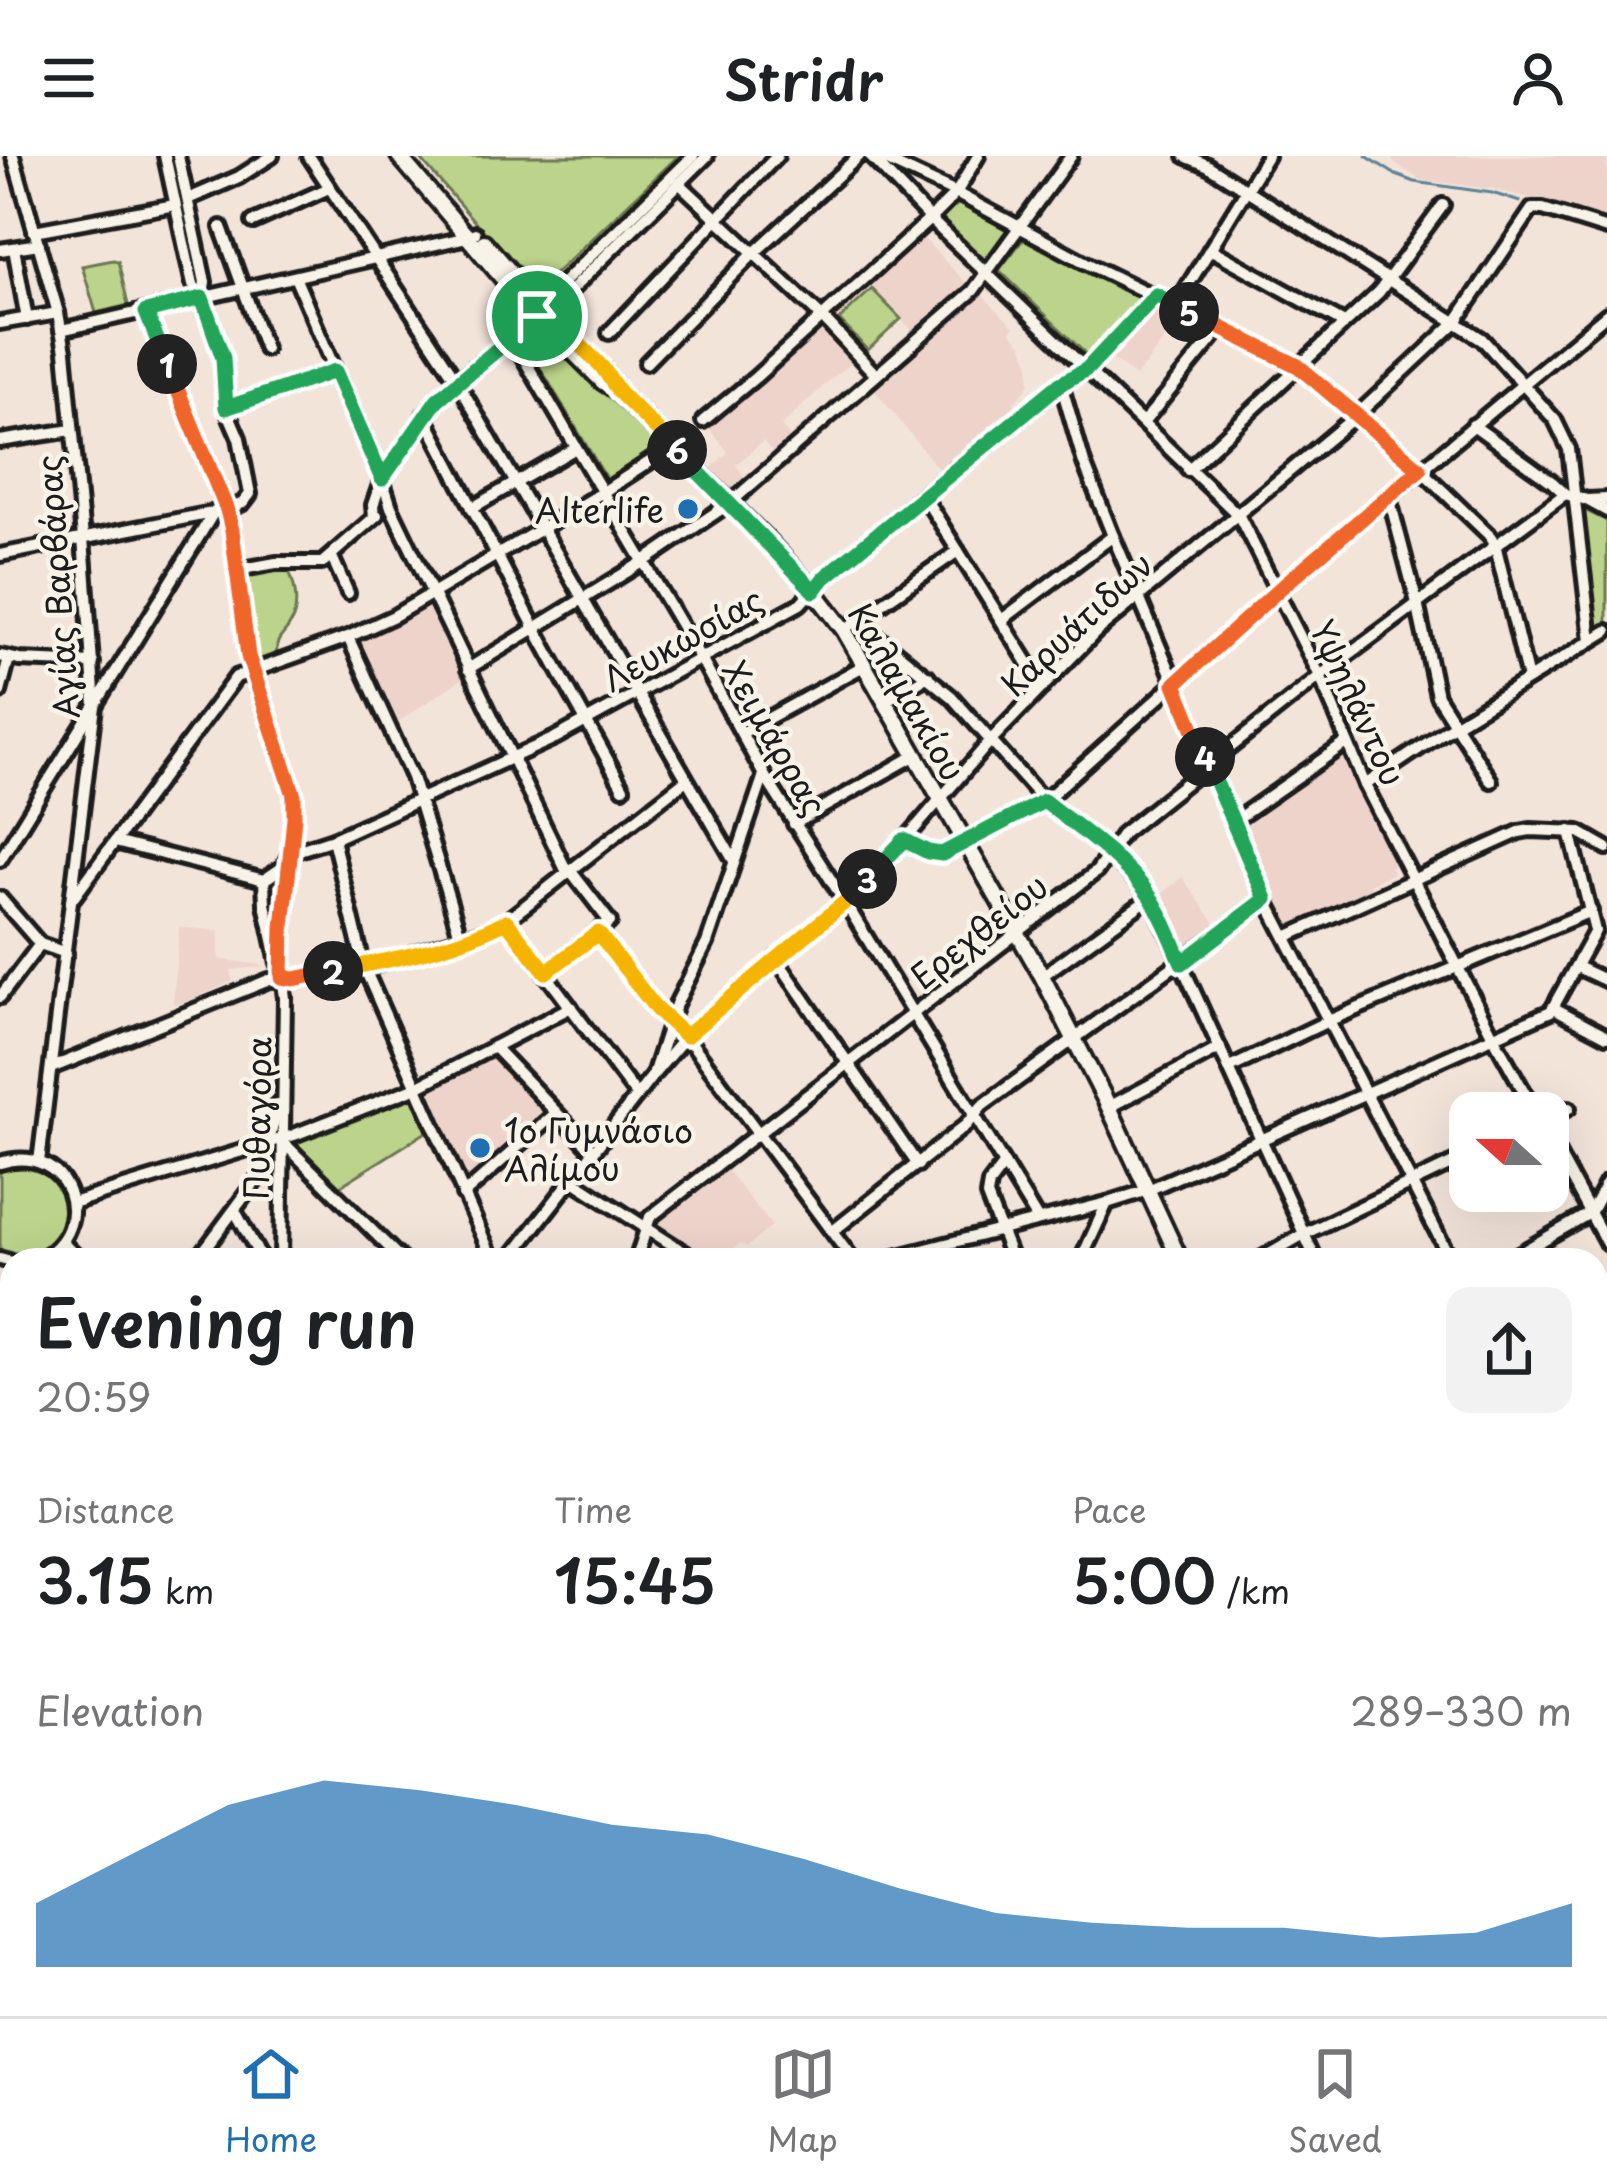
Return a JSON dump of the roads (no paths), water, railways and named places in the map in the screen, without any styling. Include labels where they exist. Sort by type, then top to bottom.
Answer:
[{"type":"main road","points":[[399,156],[471,234]]},
{"type":"main road","points":[[410,156],[471,234]]},
{"type":"main road","name":"Καλαμακίου","points":[[471,234],[814,591],[844,630],[1042,976],[1175,1248]]},
{"type":"street","name":"Αγίας Βαρβάρας","points":[[13,156],[61,330],[95,706],[39,1162]]},
{"type":"street","name":"Πυθαγόρα","points":[[165,156],[193,285],[223,358],[226,408],[239,438],[250,490],[243,503],[221,511],[237,570],[245,644],[294,795],[282,977]]},
{"type":"street","name":"Πυθαγόρα","points":[[178,156],[205,282],[202,298]]},
{"type":"street","points":[[188,199],[239,177],[272,156]]},
{"type":"street","points":[[308,156],[457,381],[734,861]]},
{"type":"street","points":[[542,312],[693,156]]},
{"type":"street","points":[[374,517],[382,479],[424,415],[457,381],[542,312],[707,156]]},
{"type":"street","points":[[609,333],[777,156]]},
{"type":"street","points":[[646,363],[859,156]]},
{"type":"street","points":[[704,421],[931,219],[956,193],[978,156]]},
{"type":"street","points":[[468,669],[730,503],[973,291],[1071,156]]},
{"type":"street","points":[[1185,156],[1246,189],[1490,345],[1561,428],[1599,635],[1365,785]]},
{"type":"street","points":[[1176,305],[1267,156]]},
{"type":"street","points":[[870,157],[956,193],[1298,366],[1420,469],[1495,544],[1528,679]]},
{"type":"street","name":"Υψηλάντου","points":[[870,157],[1239,516],[1320,676],[1365,785],[1524,1092]]},
{"type":"street","points":[[680,183],[822,317],[876,375]]},
{"type":"street","points":[[253,222],[329,188]]},
{"type":"street","points":[[34,230],[175,205]]},
{"type":"street","points":[[1188,470],[1389,281],[1443,205]]},
{"type":"street","name":"Καρυάτιδων","points":[[518,1248],[686,1036],[845,902],[1096,632],[1357,415],[1456,322],[1532,209],[1607,230]]},
{"type":"street","points":[[221,226],[265,349]]},
{"type":"street","points":[[61,330],[471,234]]},
{"type":"street","points":[[27,319],[7,249],[38,244]]},
{"type":"street","points":[[1210,249],[1344,323]]},
{"type":"street","points":[[295,278],[391,507],[468,669],[569,871],[610,922],[546,972]]},
{"type":"street","name":"Λευκωσίας","points":[[290,853],[333,839],[586,722],[800,604],[923,495],[1060,384],[1087,369],[1156,295]]},
{"type":"street","points":[[146,312],[221,511]]},
{"type":"street","points":[[0,323],[58,313]]},
{"type":"street","points":[[904,840],[942,854],[1044,801],[1277,592],[1607,314]]},
{"type":"street","points":[[1143,423],[1221,328]]},
{"type":"street","name":"Χειμάρρας","points":[[512,338],[764,775],[1038,1220]]},
{"type":"street","points":[[226,408],[335,371]]},
{"type":"street","points":[[1060,384],[1113,536],[1266,899],[1445,1248]]},
{"type":"street","points":[[424,415],[623,788]]},
{"type":"street","points":[[1473,425],[1552,482],[1607,511]]},
{"type":"street","points":[[0,441],[72,430]]},
{"type":"street","points":[[72,900],[229,684],[242,673],[394,616],[674,446]]},
{"type":"street","points":[[472,508],[576,448]]},
{"type":"street","points":[[1552,482],[1571,465]]},
{"type":"street","points":[[923,495],[1043,687]]},
{"type":"street","points":[[1389,497],[1437,696],[1491,781]]},
{"type":"street","points":[[1576,497],[1607,499]]},
{"type":"street","name":"Ερεχθείου","points":[[645,1227],[650,1217],[758,1131],[1097,872],[1123,833],[1320,676],[1495,544],[1576,497]]},
{"type":"street","points":[[237,570],[290,562],[314,565],[332,557],[391,507]]},
{"type":"street","points":[[0,555],[221,511]]},
{"type":"street","points":[[0,860],[221,511]]},
{"type":"street","points":[[1003,619],[1113,536]]},
{"type":"street","points":[[844,630],[958,551]]},
{"type":"street","points":[[332,557],[348,593]]},
{"type":"street","points":[[857,620],[928,676],[992,739],[1044,801],[1110,853],[1151,897],[1310,1248]]},
{"type":"street","points":[[348,637],[412,777],[461,939]]},
{"type":"street","points":[[0,692],[4,657],[93,663]]},
{"type":"street","points":[[742,733],[865,665]]},
{"type":"street","points":[[885,701],[928,676]]},
{"type":"street","points":[[1234,821],[1346,743]]},
{"type":"street","points":[[794,824],[916,755]]},
{"type":"street","points":[[653,1075],[669,1023],[706,943],[764,775]]},
{"type":"street","points":[[51,1068],[241,990],[282,977],[364,967],[506,921],[686,780]]},
{"type":"street","points":[[930,1248],[1148,1190],[1554,1008],[1594,935],[1570,831]]},
{"type":"street","points":[[1286,937],[1519,832],[1579,832],[1607,848]]},
{"type":"street","points":[[333,839],[364,967],[487,1248]]},
{"type":"street","points":[[115,842],[264,880],[283,867],[290,853]]},
{"type":"street","name":"Πυθαγόρα","points":[[264,880],[272,944],[286,998],[275,1142],[279,1248]]},
{"type":"street","points":[[1042,976],[1151,897]]},
{"type":"street","points":[[0,898],[40,944],[66,953]]},
{"type":"street","points":[[833,1231],[918,1165],[982,1106],[1266,899]]},
{"type":"street","points":[[1229,1068],[1328,1021],[1591,911]]},
{"type":"street","points":[[506,921],[637,1096]]},
{"type":"street","points":[[598,933],[669,1023],[686,1036],[845,1248]]},
{"type":"street","points":[[0,998],[40,944]]},
{"type":"street","points":[[776,958],[918,1165]]},
{"type":"street","points":[[1577,967],[1607,981]]},
{"type":"street","points":[[72,1203],[275,1142],[417,1087],[571,1007]]},
{"type":"street","points":[[1554,1008],[1607,1036]]},
{"type":"street","points":[[494,1046],[594,1152]]},
{"type":"street","points":[[1109,1108],[1220,1048]]},
{"type":"street","points":[[463,1195],[556,1113]]},
{"type":"street","points":[[207,1248],[263,1171],[275,1142]]},
{"type":"street","points":[[275,1142],[389,1248]]},
{"type":"street","name":"Πυθαγόρα","points":[[246,1150],[263,1171]]},
{"type":"street","points":[[0,1163],[39,1162],[64,1181],[72,1221],[56,1248]]},
{"type":"street","points":[[1004,1164],[987,1190],[1007,1248]]},
{"type":"street","points":[[1280,1248],[1449,1165]]},
{"type":"street","points":[[1569,1174],[1607,1244]]},
{"type":"street","points":[[572,1180],[677,1248]]},
{"type":"street","points":[[1529,1248],[1590,1213],[1607,1182]]},
{"type":"street","points":[[1086,1248],[1107,1203]]},
{"type":"street","name":"Πυθαγόρα","points":[[236,1211],[256,1248]]},
{"type":"street","points":[[639,1248],[645,1227]]},
{"type":"street","points":[[62,1242],[68,1248]]},
{"type":"street","points":[[0,1545],[0,1555]]},
{"type":"waterway","points":[[1366,156],[1415,182],[1492,193],[1520,202]]},
{"type":"place","name":"Alterlife","points":[[688,509]]},
{"type":"place","name":"1ο Γυμνάσιο Αλίμου","points":[[480,1148]]}]
